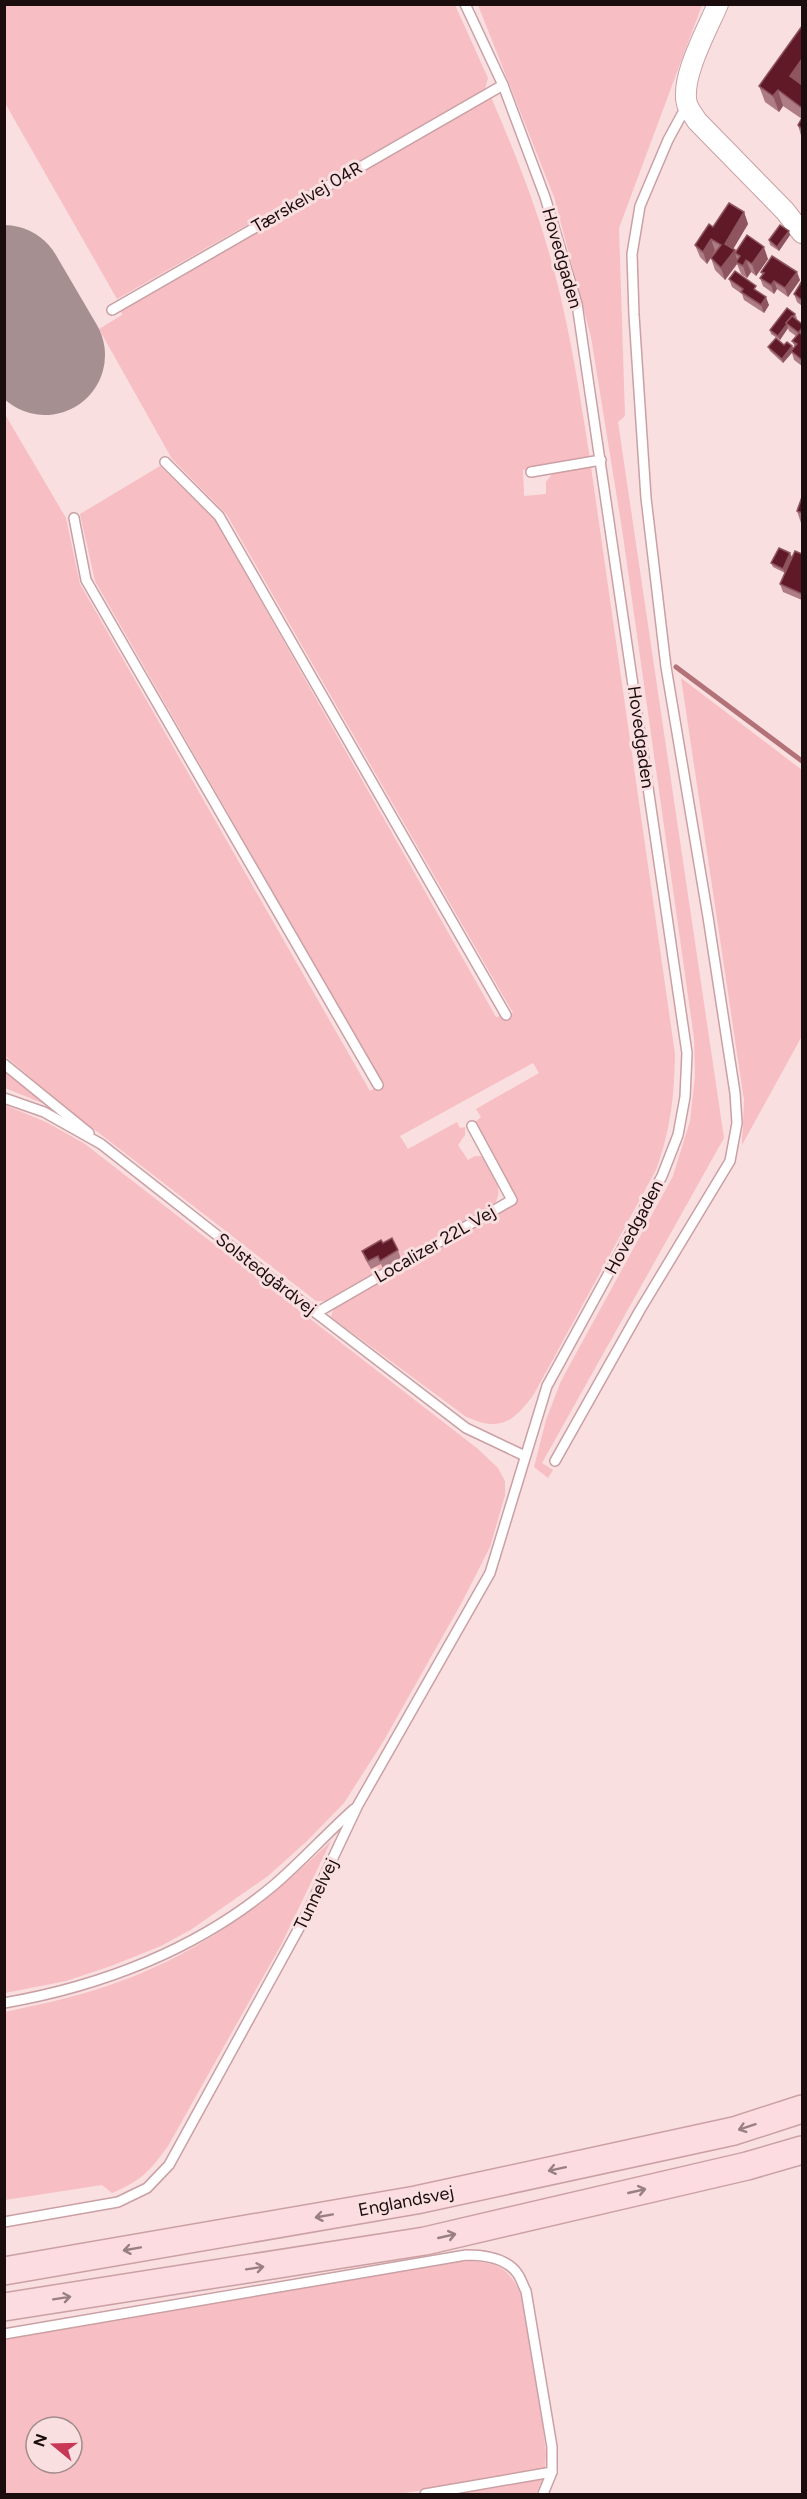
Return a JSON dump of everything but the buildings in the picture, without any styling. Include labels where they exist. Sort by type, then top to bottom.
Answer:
[{"type":"main road","name":"Englandsvej","points":[[4,2271],[416,2200],[734,2131],[802,2109]]},
{"type":"main road","points":[[4,2307],[425,2241],[747,2166],[802,2150]]},
{"type":"street","points":[[718,4],[690,73],[686,89],[687,105],[697,121],[785,211],[802,233]]},
{"type":"lane","name":"Hovedgaden","points":[[465,4],[503,85],[545,197],[577,304],[687,1053],[685,1097],[678,1135],[662,1176],[547,1386],[525,1456]]},
{"type":"lane","name":"Tærskelvej 04R","points":[[112,310],[503,85]]},
{"type":"lane","points":[[555,1461],[640,1310],[730,1161],[737,1123],[735,1093],[708,917],[665,656],[646,498],[634,315],[632,254],[640,206],[668,140],[687,105]]},
{"type":"lane","points":[[531,472],[601,460]]},
{"type":"lane","points":[[165,462],[219,516],[506,1015]]},
{"type":"lane","points":[[74,518],[86,580],[378,1085]]},
{"type":"lane","points":[[4,1064],[101,1144]]},
{"type":"lane","name":"Solstedgårdvej","points":[[4,1098],[44,1112],[101,1144],[466,1428],[525,1456]]},
{"type":"lane","name":"Localizer 22L Vej","points":[[316,1313],[512,1200],[472,1126]]},
{"type":"lane","name":"Tunnelvej","points":[[4,2222],[118,2202],[147,2188],[169,2165],[304,1919],[358,1805],[490,1573],[525,1456]]},
{"type":"lane","points":[[4,2003],[79,1987],[138,1967],[190,1942],[273,1885],[358,1805]]},
{"type":"lane","points":[[4,2334],[466,2254],[487,2255],[517,2272],[526,2291],[552,2447],[552,2472],[543,2494]]},
{"type":"lane","points":[[425,2494],[552,2472]]},
{"type":"shaded area","points":[[4,5],[455,5],[488,78],[485,89],[117,299],[5,103]]},
{"type":"shaded area","points":[[478,5],[702,5],[619,228],[625,416],[618,422],[724,1138],[542,1463],[553,1470],[548,1478],[534,1467],[546,1420],[561,1381],[673,1176],[690,1121],[695,1076],[694,1038],[622,529],[591,337],[554,197]]},
{"type":"shaded area","points":[[491,97],[526,184],[555,274],[579,389],[590,459],[523,470],[524,496],[546,494],[546,482],[553,473],[591,467],[675,1054],[671,1113],[656,1170],[534,1394],[520,1412],[505,1422],[496,1424],[487,1424],[465,1416],[331,1317],[334,1306],[518,1200],[474,1123],[481,1117],[476,1109],[539,1073],[533,1063],[400,1136],[408,1149],[457,1122],[460,1128],[465,1127],[465,1135],[458,1145],[468,1160],[481,1156],[489,1166],[498,1185],[498,1197],[495,1203],[325,1301],[316,1301],[68,1109],[5,1056],[4,417],[6,416],[66,518],[80,584],[370,1091],[383,1084],[95,581],[80,514],[160,466],[215,520],[496,1017],[513,1013],[227,515],[172,459],[99,329],[122,315],[121,310]]},
{"type":"shaded area","points":[[681,678],[802,770],[802,1036],[742,1145],[744,1100]]},
{"type":"shaded area","points":[[5,1071],[47,1105],[5,1088]]},
{"type":"shaded area","points":[[5,1105],[46,1122],[85,1144],[478,1449],[498,1468],[505,1481],[505,1495],[490,1547],[462,1602],[383,1742],[344,1803],[307,1841],[268,1876],[192,1929],[161,1946],[66,1981],[5,1993]]},
{"type":"shaded area","points":[[331,1841],[281,1945],[168,2146],[150,2169],[138,2179],[112,2193],[102,2185],[5,2200],[5,2012],[98,1989],[164,1963],[194,1947],[251,1910]]},
{"type":"shaded area","points":[[469,2261],[488,2263],[506,2272],[521,2294],[543,2426],[545,2470],[399,2494],[5,2494],[5,2338],[445,2263]]},
{"type":"shaded area","points":[[543,2479],[536,2494],[455,2494]]},
{"type":"waterway","points":[[676,667],[802,761]]},
{"type":"runway","points":[[4,285],[45,355]]}]
